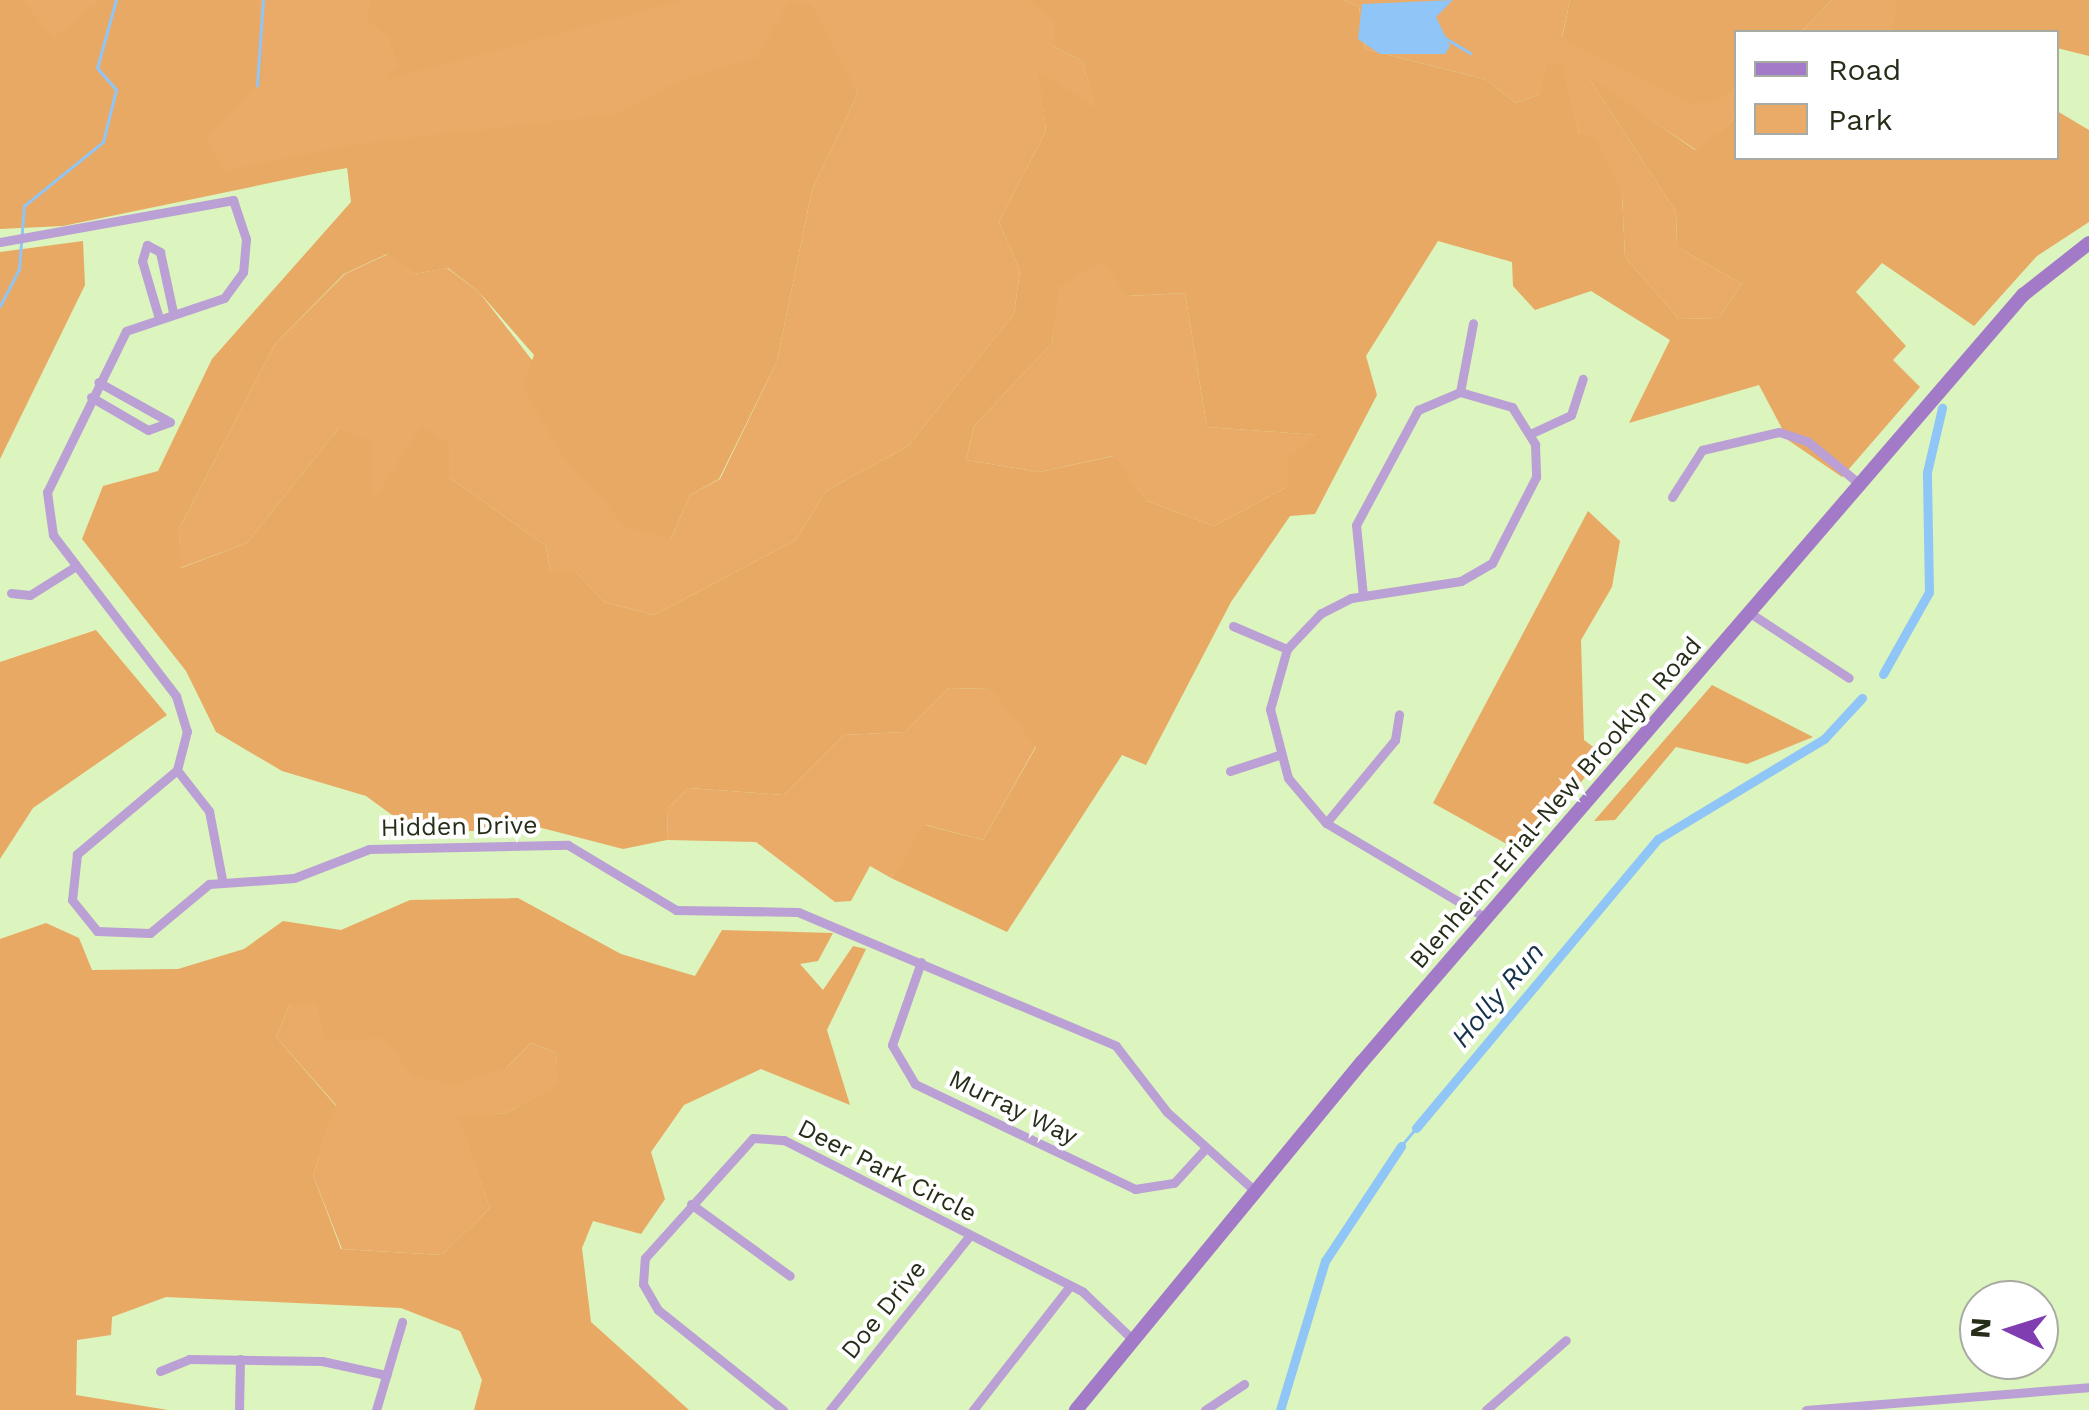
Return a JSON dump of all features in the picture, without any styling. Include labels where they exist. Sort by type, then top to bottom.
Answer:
[{"type":"main road","name":"Blenheim-Erial-New Brooklyn Road","points":[[1076,1410],[1486,918],[2024,295],[2089,243]]},
{"type":"street","points":[[0,242],[233,200],[247,250],[241,279],[214,303],[158,315],[126,331],[47,492],[47,523],[176,696],[187,744],[178,770],[77,854],[72,900],[97,931],[132,938],[222,880],[209,811],[178,770]]},
{"type":"street","points":[[158,315],[142,261],[147,245],[160,252],[173,312]]},
{"type":"street","points":[[1460,392],[1473,322]]},
{"type":"street","points":[[1530,434],[1571,415],[1583,380]]},
{"type":"street","points":[[91,397],[148,430],[170,422],[98,382]]},
{"type":"street","points":[[1363,596],[1355,540],[1362,507],[1418,410],[1460,392],[1502,401],[1530,434],[1536,477],[1487,569],[1363,596],[1321,613],[1287,649],[1270,709],[1279,754],[1296,793],[1326,823],[1486,918]]},
{"type":"street","points":[[1672,497],[1702,450],[1779,432],[1807,441],[1860,485]]},
{"type":"street","points":[[10,593],[30,595],[76,566]]},
{"type":"street","points":[[1750,612],[1848,678]]},
{"type":"street","points":[[1234,626],[1287,649]]},
{"type":"street","points":[[1326,823],[1395,740],[1400,714]]},
{"type":"street","points":[[1230,772],[1279,754]]},
{"type":"street","name":"Hidden Drive","points":[[222,880],[294,878],[381,848],[568,846],[676,910],[798,912],[1116,1046],[1206,1148],[1255,1191]]},
{"type":"street","name":"Murray Way","points":[[920,962],[892,1046],[915,1084],[1135,1189],[1174,1184],[1206,1148]]},
{"type":"street","name":"Deer Park Circle","points":[[783,1410],[648,1298],[646,1258],[744,1144],[776,1138],[970,1235],[1070,1286],[1132,1339]]},
{"type":"street","points":[[691,1204],[790,1276]]},
{"type":"street","name":"Doe Drive","points":[[830,1410],[970,1235]]},
{"type":"street","points":[[973,1410],[1070,1286]]},
{"type":"street","points":[[376,1410],[402,1322]]},
{"type":"street","points":[[1486,1410],[1566,1340]]},
{"type":"street","points":[[160,1371],[183,1360],[240,1359],[330,1361],[386,1374]]},
{"type":"street","points":[[239,1410],[240,1359]]},
{"type":"street","points":[[1205,1410],[1244,1384]]},
{"type":"street","points":[[1806,1410],[2089,1387]]},
{"type":"green space","points":[[0,0],[1225,0],[1054,47],[1082,61],[1097,111],[1039,70],[1046,131],[999,222],[1020,271],[1014,314],[908,446],[826,491],[796,540],[654,615],[604,602],[575,571],[550,571],[546,546],[449,477],[372,505],[339,428],[247,543],[180,568],[179,529],[275,344],[345,274],[388,254],[414,274],[447,268],[479,292],[671,539],[690,495],[720,479],[777,361],[812,190],[858,93],[853,84],[178,196]]},
{"type":"green space","points":[[1344,0],[1570,0],[1562,37],[1716,102],[1734,89],[1734,120],[1696,150],[1589,78],[1676,212],[1677,247],[1742,284],[1719,318],[1679,319],[1625,257],[1622,193],[1579,133],[1561,66],[1540,94],[1516,103],[1485,79],[1365,49],[1359,7]]},
{"type":"green space","points":[[1832,0],[1897,0],[1901,24],[1895,30],[1803,30]]},
{"type":"green space","points":[[1103,260],[1128,296],[1185,293],[1207,427],[1318,435],[1287,487],[1214,526],[1147,501],[1113,456],[1040,472],[966,460],[974,426],[1052,343],[1058,287]]},
{"type":"green space","points":[[949,688],[992,689],[1036,746],[983,840],[926,825],[891,878],[870,866],[851,901],[835,902],[756,842],[667,840],[668,808],[688,788],[784,795],[844,735],[905,732]]},
{"type":"green space","points":[[290,1004],[317,1004],[383,1038],[506,1068],[531,1043],[556,1053],[559,1084],[506,1113],[459,1118],[490,1208],[442,1255],[342,1249],[313,1175],[336,1105],[276,1037]]},
{"type":"shaded area","points":[[0,0],[22,0],[54,38],[101,0],[258,0],[264,76],[206,140],[224,171],[356,144],[619,114],[672,84],[758,57],[789,1],[811,5],[858,93],[812,190],[777,361],[719,479],[690,495],[671,539],[625,526],[557,449],[523,384],[534,355],[479,292],[448,268],[414,274],[387,254],[344,274],[275,344],[179,529],[181,568],[247,543],[339,428],[372,442],[372,503],[421,426],[449,444],[449,477],[546,546],[550,571],[575,571],[604,602],[654,615],[796,540],[826,491],[908,446],[1014,314],[1020,271],[999,222],[1046,131],[1038,69],[1096,109],[1082,61],[1054,47],[1055,21],[1028,0],[1344,0],[1359,7],[1365,49],[1485,79],[1516,103],[1540,94],[1548,64],[1562,65],[1579,133],[1597,140],[1622,193],[1625,257],[1679,319],[1719,318],[1742,284],[1677,247],[1676,212],[1587,75],[1695,150],[1734,120],[1734,160],[2059,160],[2059,112],[2089,130],[2089,222],[2037,256],[1974,326],[1882,263],[1856,292],[1906,346],[1893,360],[1920,387],[1842,477],[1788,440],[1759,385],[1629,423],[1670,340],[1591,291],[1535,310],[1513,286],[1512,262],[1438,241],[1366,356],[1377,395],[1315,514],[1290,516],[1231,602],[1146,765],[1122,755],[1007,932],[891,878],[925,825],[983,840],[1036,747],[991,689],[949,688],[905,732],[844,735],[784,795],[688,788],[668,808],[667,840],[623,849],[538,827],[418,834],[366,796],[282,771],[216,732],[186,671],[82,539],[103,486],[158,471],[212,359],[351,202],[347,167],[63,226],[0,229]],"holes":[[[1103,261],[1127,296],[1185,293],[1207,427],[1316,435],[1289,458],[1287,487],[1214,526],[1147,501],[1114,456],[1040,472],[966,460],[974,426],[1052,343],[1059,287]]]},
{"type":"shaded area","points":[[372,0],[684,0],[385,80],[398,63],[388,37],[366,19]]},
{"type":"shaded area","points":[[1570,0],[1832,0],[1803,30],[1734,30],[1734,89],[1717,102],[1689,103],[1562,38]]},
{"type":"shaded area","points":[[1897,0],[2089,0],[2089,56],[2059,48],[2059,30],[1893,30]]},
{"type":"shaded area","points":[[83,241],[85,285],[0,459],[0,252]]},
{"type":"shaded area","points":[[1588,511],[1620,541],[1612,587],[1581,640],[1584,740],[1604,755],[1521,852],[1433,803]]},
{"type":"shaded area","points":[[96,630],[167,715],[33,808],[0,859],[0,662]]},
{"type":"shaded area","points":[[1712,685],[1813,737],[1747,764],[1676,747],[1615,820],[1594,821]]},
{"type":"shaded area","points":[[518,898],[621,954],[695,976],[722,930],[833,933],[818,961],[800,964],[823,990],[853,946],[866,949],[827,1030],[850,1105],[761,1069],[684,1105],[651,1152],[665,1199],[641,1234],[593,1221],[582,1248],[591,1322],[689,1410],[474,1410],[482,1380],[460,1331],[401,1308],[166,1297],[112,1317],[111,1335],[77,1340],[76,1395],[168,1410],[0,1410],[0,939],[46,923],[79,938],[92,970],[178,969],[244,949],[283,921],[341,930],[410,900]],"holes":[[[290,1004],[317,1004],[326,1041],[383,1038],[413,1076],[455,1084],[506,1068],[531,1043],[556,1053],[558,1084],[506,1113],[458,1117],[490,1208],[442,1255],[341,1249],[313,1175],[336,1106],[276,1037]]]},
{"type":"water","points":[[1453,0],[1436,17],[1450,46],[1445,54],[1380,54],[1358,39],[1362,4]]},
{"type":"waterway","points":[[0,306],[19,269],[24,206],[103,142],[116,90],[97,68],[116,0]]},
{"type":"waterway","points":[[257,86],[263,0]]},
{"type":"waterway","points":[[1437,33],[1470,53]]},
{"type":"waterway","name":"Holly Run","points":[[1883,674],[1929,592],[1927,472],[1942,408]]},
{"type":"waterway","name":"Holly Run","points":[[1416,1128],[1658,839],[1824,739],[1862,698]]},
{"type":"waterway","name":"Holly Run","points":[[1401,1146],[1416,1128]]},
{"type":"waterway","name":"Holly Run","points":[[1280,1410],[1325,1261],[1401,1146]]}]
